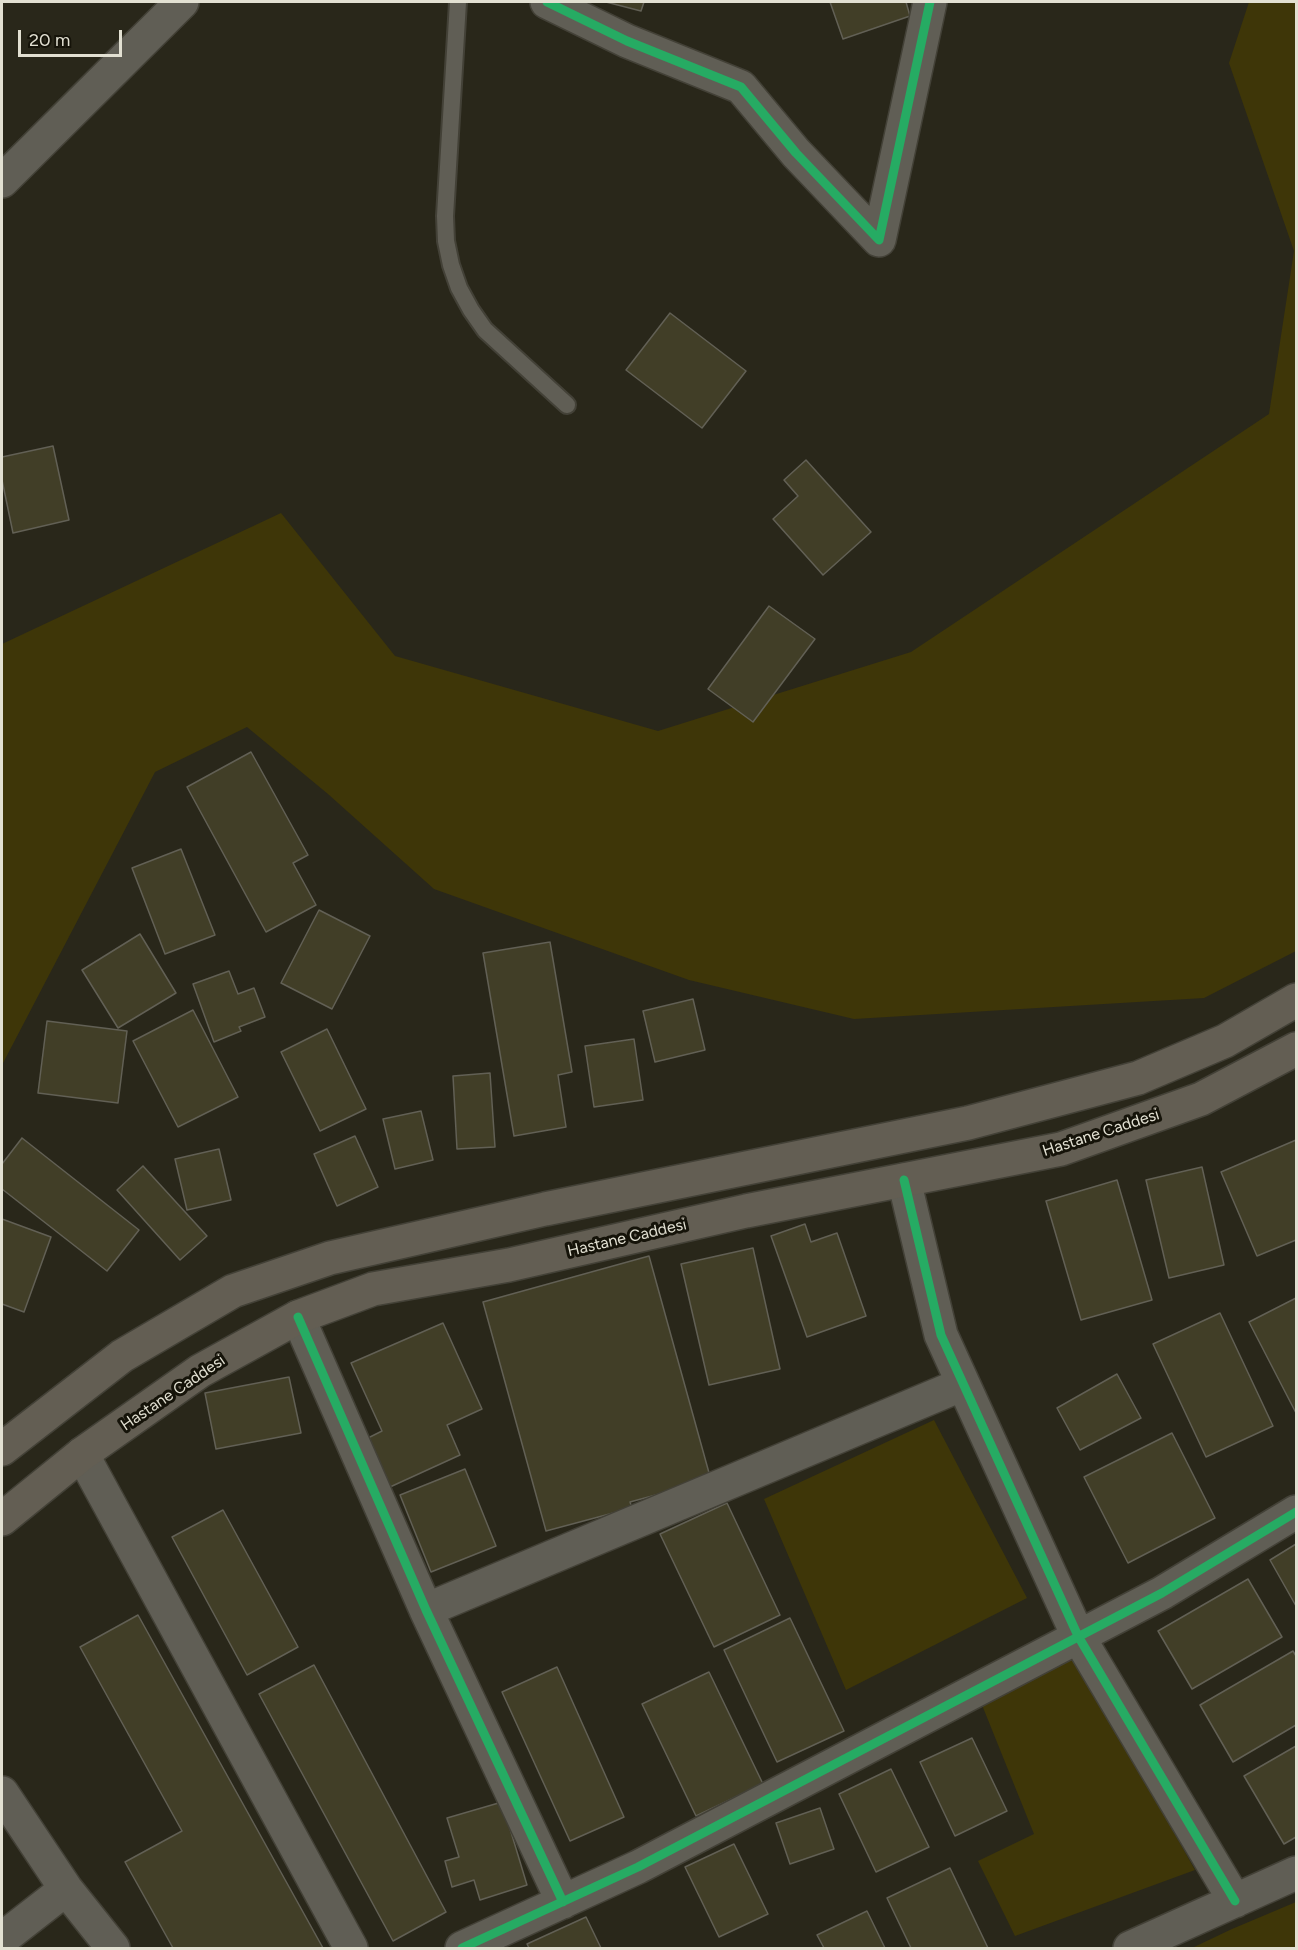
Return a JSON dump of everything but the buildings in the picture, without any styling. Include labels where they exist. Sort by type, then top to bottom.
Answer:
[{"type":"main road","points":[[2,1449],[122,1356],[233,1291],[244,1287],[330,1258],[545,1209],[968,1123],[1138,1078],[1225,1041],[1296,1000]]},
{"type":"main road","name":"Hastane Caddesi","points":[[2,1519],[82,1454],[200,1371],[298,1317],[373,1288],[509,1265],[746,1211],[1061,1149],[1201,1099],[1296,1050]]},
{"type":"street","points":[[2,181],[182,2]]},
{"type":"street","points":[[547,2],[627,41],[741,87],[796,153],[879,240],[930,2]]},
{"type":"street","points":[[904,1180],[940,1335],[1078,1636],[1235,1901]]},
{"type":"street","points":[[298,1317],[426,1610],[563,1902]]},
{"type":"street","points":[[426,1610],[963,1384]]},
{"type":"street","points":[[82,1454],[351,1948]]},
{"type":"street","points":[[462,1948],[648,1862],[1162,1593],[1296,1512]]},
{"type":"street","points":[[2,1793],[66,1888],[113,1948]]},
{"type":"street","points":[[1130,1948],[1296,1873]]},
{"type":"street","points":[[2,1939],[66,1888]]},
{"type":"lane","points":[[458,2],[445,216],[446,241],[451,265],[459,288],[485,330],[567,405]]},
{"type":"shaded area","points":[[1249,2],[1296,2],[1296,951],[1204,998],[854,1019],[689,980],[434,889],[328,794],[247,727],[155,772],[2,1065],[2,644],[281,513],[395,656],[658,731],[911,652],[1269,414],[1294,251],[1229,63]]},
{"type":"shaded area","points":[[934,1420],[1027,1598],[846,1690],[764,1499]]},
{"type":"shaded area","points":[[1074,1654],[1195,1870],[1015,1936],[978,1861],[1034,1834],[982,1705]]},
{"type":"shaded area","points":[[1296,1902],[1296,1948],[1192,1948],[1232,1929]]},
{"type":"cycle path","points":[[547,2],[627,41],[741,87],[796,153],[879,240],[930,2]]},
{"type":"cycle path","points":[[904,1180],[941,1335],[1078,1636],[1235,1901]]},
{"type":"cycle path","points":[[298,1317],[426,1610],[563,1902]]},
{"type":"cycle path","points":[[462,1948],[638,1867],[1162,1593],[1296,1512]]}]
